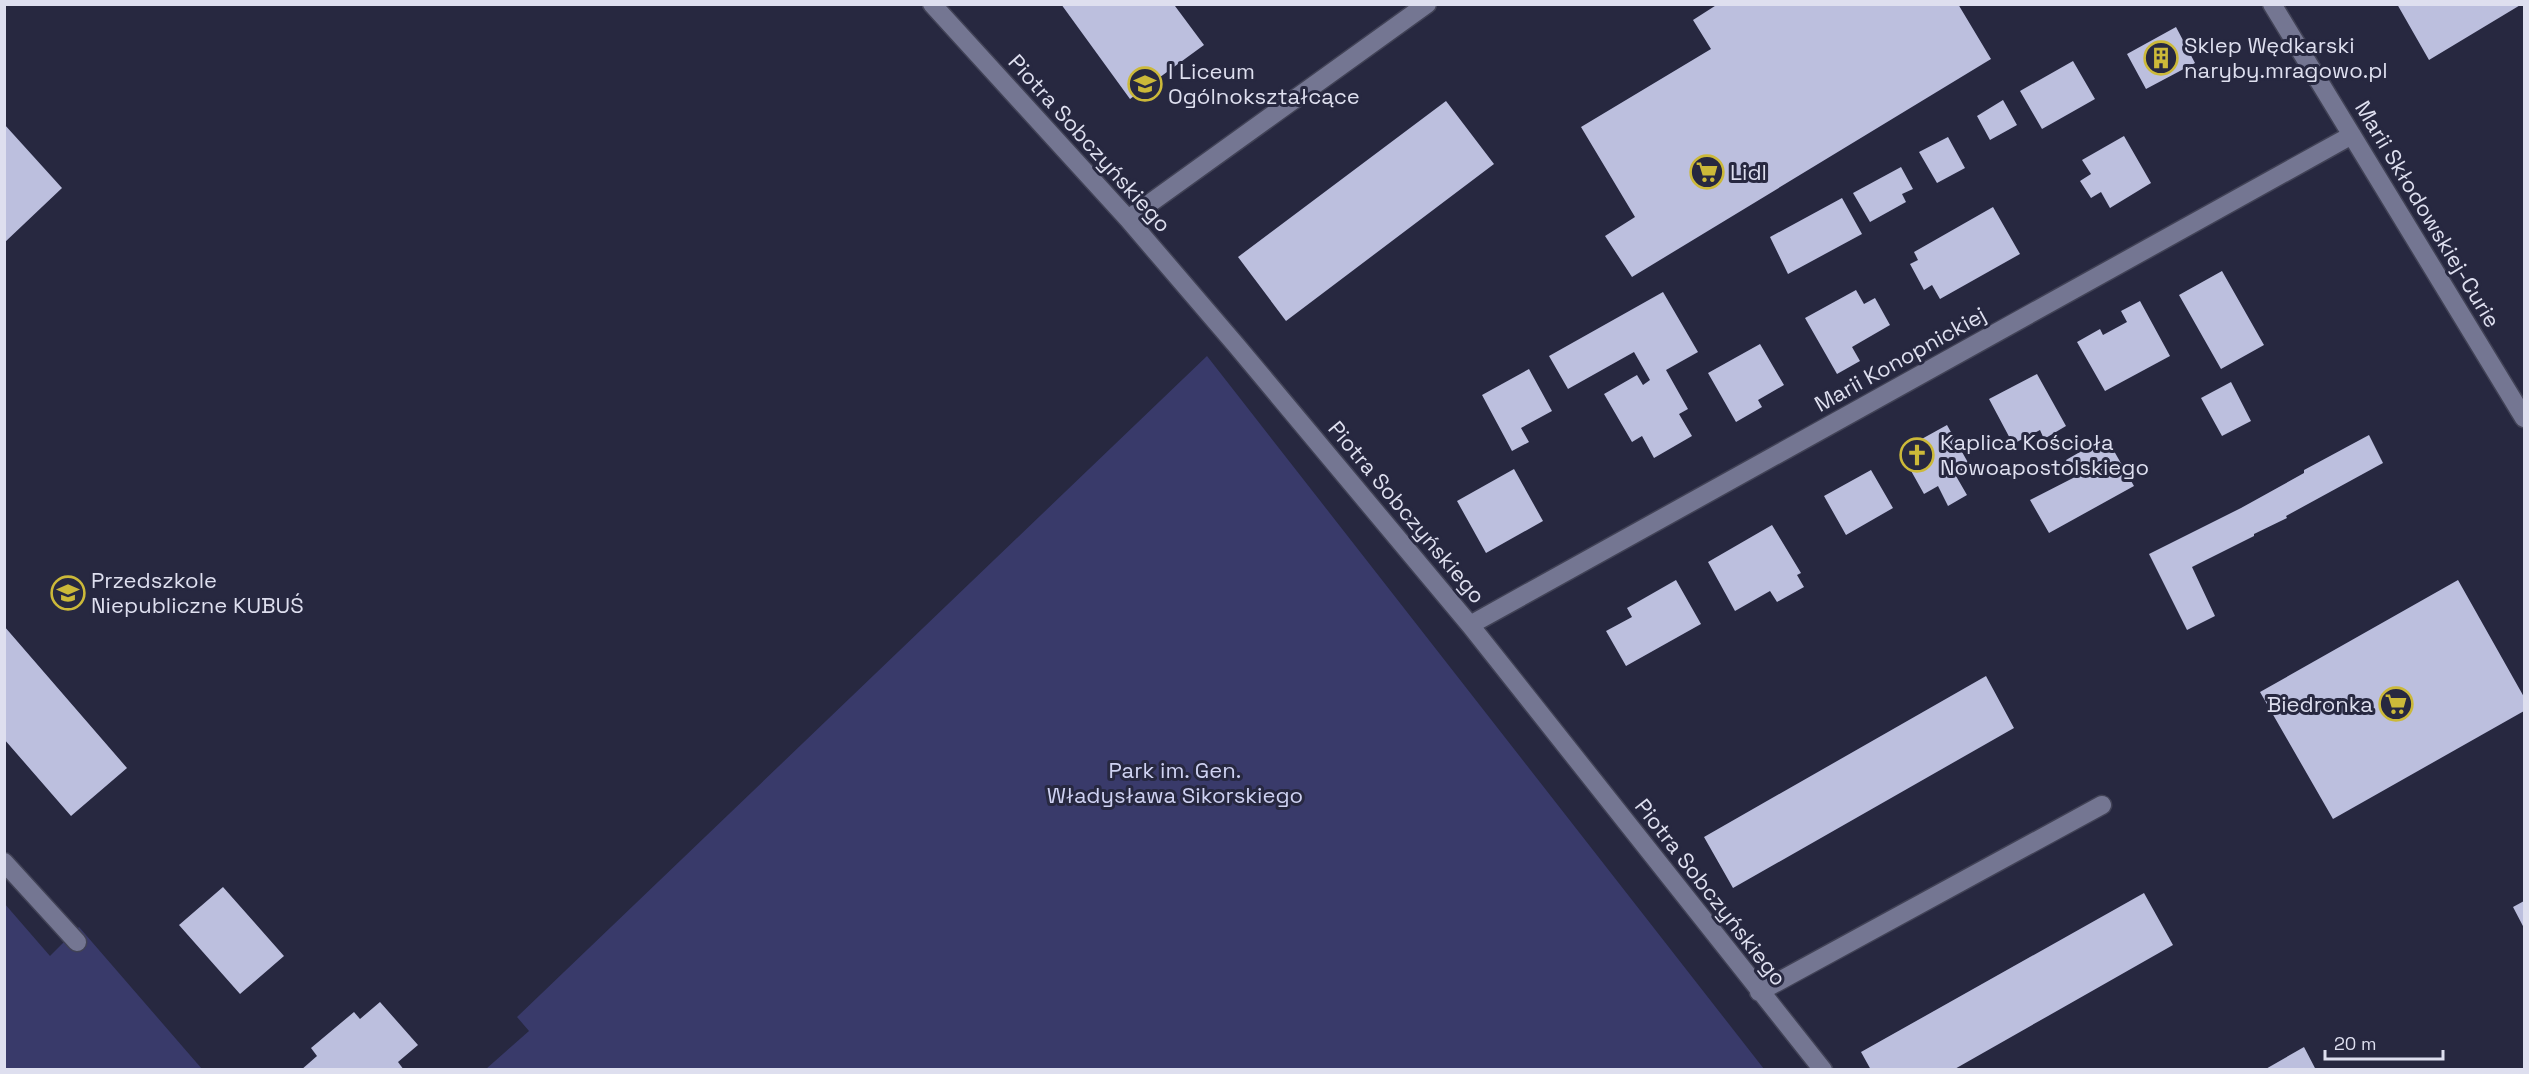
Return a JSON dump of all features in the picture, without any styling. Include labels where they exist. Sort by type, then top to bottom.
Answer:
[{"type":"street","name":"Piotra Sobczyńskiego","points":[[932,4],[1128,219],[1470,625],[1823,1070]]},
{"type":"street","points":[[1128,219],[1427,4]]},
{"type":"street","name":"Marii Skłodowskiej-Curie","points":[[2272,4],[2524,418]]},
{"type":"street","name":"Marii Konopnickiej","points":[[1470,625],[2352,135]]},
{"type":"street","points":[[1759,992],[2102,804]]},
{"type":"street","points":[[4,862],[77,942]]},
{"type":"green space","name":"Park im. Gen. Władysława Sikorskiego","points":[[1207,356],[1764,1069],[486,1069],[529,1031],[517,1017]]},
{"type":"green space","points":[[4,903],[50,956],[79,927],[202,1069],[5,1069]]},
{"type":"building","points":[[1061,4],[1177,4],[1175,6],[1204,45],[1130,99]]},
{"type":"building","name":"Lidl","points":[[1718,4],[1958,4],[1991,59],[1632,277],[1605,236],[1635,217],[1581,127],[1711,49],[1693,20]]},
{"type":"building","points":[[2397,4],[2522,4],[2429,60]]},
{"type":"building","name":"Sklep Wędkarski naryby.mragowo.pl","points":[[2176,27],[2195,63],[2146,89],[2127,54]]},
{"type":"building","points":[[2073,61],[2095,99],[2042,129],[2020,91]]},
{"type":"building","points":[[2003,100],[2017,125],[1990,140],[1977,116]]},
{"type":"building","points":[[1446,101],[1494,164],[1286,321],[1238,257]]},
{"type":"building","points":[[4,124],[62,188],[4,243]]},
{"type":"building","points":[[2124,136],[2151,183],[2110,208],[2101,192],[2091,198],[2080,181],[2091,174],[2082,160]]},
{"type":"building","points":[[1948,137],[1965,168],[1937,183],[1919,152]]},
{"type":"building","points":[[1901,167],[1913,189],[1902,194],[1906,202],[1870,222],[1853,193]]},
{"type":"building","points":[[1842,198],[1862,234],[1788,274],[1770,237]]},
{"type":"building","points":[[1993,207],[2020,254],[1940,299],[1932,285],[1924,290],[1910,264],[1918,260],[1914,252]]},
{"type":"building","points":[[2222,271],[2264,345],[2221,369],[2179,295]]},
{"type":"building","points":[[1856,290],[1864,304],[1875,298],[1890,325],[1852,347],[1860,361],[1837,374],[1805,318]]},
{"type":"building","points":[[1663,292],[1698,352],[1666,370],[1688,409],[1679,414],[1692,436],[1654,458],[1642,436],[1632,442],[1604,394],[1637,375],[1643,385],[1650,380],[1634,352],[1568,389],[1549,356]]},
{"type":"building","points":[[2140,301],[2170,356],[2105,391],[2077,342],[2100,329],[2103,335],[2127,322],[2121,311]]},
{"type":"building","points":[[1760,344],[1784,385],[1758,400],[1762,407],[1736,422],[1708,373]]},
{"type":"building","points":[[1529,369],[1552,411],[1521,428],[1529,442],[1512,451],[1482,395]]},
{"type":"building","points":[[2037,374],[2066,426],[2044,439],[2040,430],[2013,444],[1989,399]]},
{"type":"building","points":[[2231,382],[2251,421],[2222,436],[2201,398]]},
{"type":"building","points":[[1947,425],[1971,468],[1956,476],[1967,495],[1948,506],[1938,486],[1924,494],[1900,451]]},
{"type":"building","points":[[2369,435],[2383,463],[2254,536],[2192,567],[2215,616],[2187,630],[2149,554],[2241,508]]},
{"type":"building","points":[[2106,437],[2134,486],[2049,533],[2030,500],[2075,477],[2066,460]]},
{"type":"building","points":[[1514,469],[1543,521],[1486,553],[1457,501]]},
{"type":"building","points":[[1871,470],[1893,508],[1846,535],[1824,496]]},
{"type":"building","points":[[1772,525],[1801,573],[1797,575],[1804,587],[1777,602],[1770,591],[1735,611],[1708,562]]},
{"type":"building","points":[[1676,580],[1701,624],[1626,666],[1606,631],[1632,617],[1627,608]]},
{"type":"building","name":"Biedronka","points":[[2458,580],[2524,697],[2524,711],[2333,819],[2260,692]]},
{"type":"building","points":[[4,626],[127,768],[71,816],[4,739]]},
{"type":"building","points":[[1986,676],[2014,728],[1733,888],[1704,837]]},
{"type":"building","points":[[223,887],[284,956],[240,994],[179,925]]},
{"type":"building","points":[[2144,893],[2173,945],[1953,1070],[1871,1070],[1861,1052]]},
{"type":"building","points":[[2524,901],[2524,928],[2513,907]]},
{"type":"building","points":[[380,1002],[418,1045],[398,1062],[404,1070],[301,1070],[317,1056],[311,1048],[354,1012],[360,1019]]},
{"type":"building","points":[[2304,1047],[2316,1070],[2264,1070]]},
{"type":"place","name":"Sklep Wędkarski naryby.mragowo.pl","points":[[2161,58]]},
{"type":"place","name":"I Liceum Ogólnokształcące","points":[[1145,84]]},
{"type":"place","name":"Lidl","points":[[1707,172]]},
{"type":"place","name":"Kaplica Kościoła Nowoapostolskiego","points":[[1917,455]]},
{"type":"place","name":"Przedszkole Niepubliczne KUBUŚ","points":[[68,593]]},
{"type":"place","name":"Biedronka","points":[[2396,704]]}]
